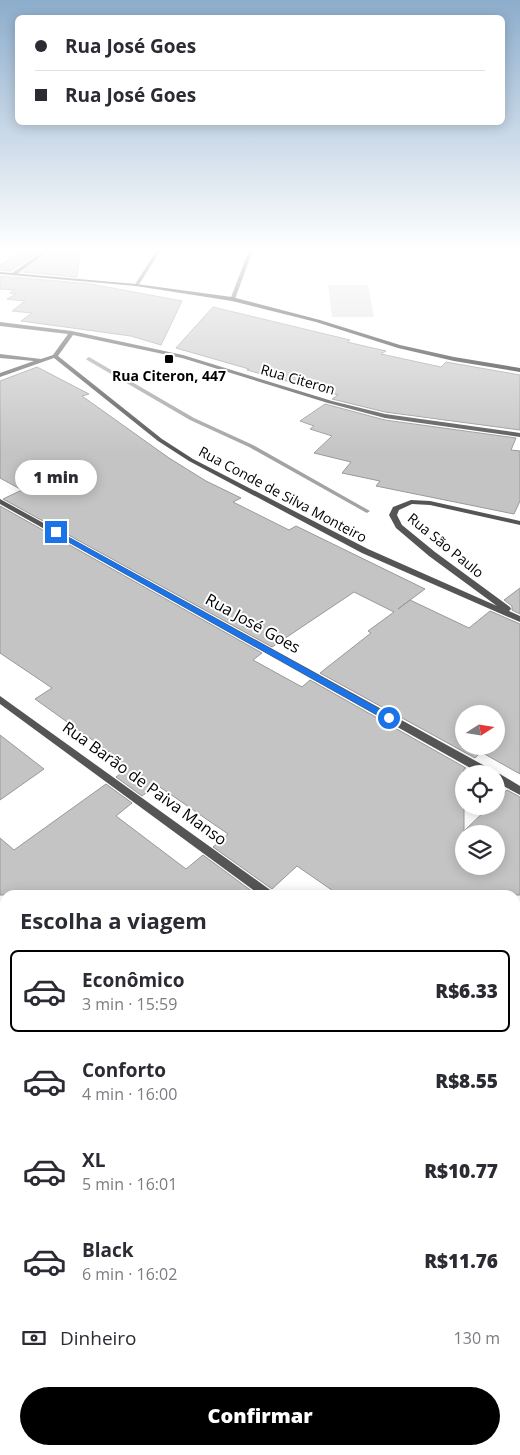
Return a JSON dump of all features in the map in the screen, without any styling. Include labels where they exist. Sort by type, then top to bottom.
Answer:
[{"type":"street","points":[[306,318],[398,346],[454,359],[520,370]]},
{"type":"street","name":"Rua Citeron","points":[[0,324],[72,333],[183,357],[330,402],[386,416],[520,435]]},
{"type":"street","points":[[0,376],[55,356],[72,333]]},
{"type":"street","points":[[0,356],[43,360]]},
{"type":"street","name":"Rua Conde de Silva Monteiro","points":[[55,356],[160,440],[192,460],[364,551],[520,619]]},
{"type":"street","name":"Rua José Goes","points":[[0,501],[474,765]]},
{"type":"street","name":"Rua São Paulo","points":[[520,522],[430,503],[411,502],[396,509],[393,515],[399,526],[432,554],[520,619]]},
{"type":"street","name":"Rua Barão de Paiva Manso","points":[[0,699],[262,890]]},
{"type":"street","points":[[505,782],[520,791]]},
{"type":"building","points":[[25,318],[174,318],[161,345],[131,336],[21,321]]},
{"type":"building","points":[[203,318],[258,318],[350,340],[347,342],[386,351],[381,354],[441,367],[446,362],[520,375],[520,430],[385,412],[332,399],[338,395],[176,348]]},
{"type":"building","points":[[37,367],[89,394],[82,396],[169,458],[206,481],[241,498],[233,502],[289,530],[296,526],[425,589],[410,600],[469,628],[490,611],[520,624],[520,774],[486,755],[505,755],[505,705],[455,705],[455,747],[320,673],[371,633],[368,631],[394,612],[354,592],[272,647],[3,499],[22,490],[0,478],[0,381]]},
{"type":"building","points":[[325,404],[385,420],[516,438],[511,450],[520,451],[520,501],[514,514],[376,486],[380,481],[342,473],[351,462],[314,453],[332,436],[310,429],[314,426],[300,421]]},
{"type":"building","points":[[0,506],[262,653],[253,660],[302,687],[310,680],[461,765],[455,765],[455,815],[464,815],[464,825],[455,825],[455,875],[505,875],[505,825],[470,825],[481,815],[505,815],[505,792],[507,790],[520,797],[520,890],[332,890],[297,866],[272,889],[213,847],[228,834],[157,785],[142,796],[116,777],[127,769],[108,751],[35,699],[52,688],[0,653]]},
{"type":"building","points":[[520,588],[520,614],[512,610],[512,606],[504,600]]},
{"type":"building","points":[[0,735],[44,769],[0,800]]},
{"type":"building","points":[[106,784],[132,803],[116,816],[186,869],[203,855],[250,890],[0,890],[0,838],[14,850]]},
{"type":"waterway","points":[[89,359],[192,419],[251,446],[367,511]]},
{"type":"place","name":"Rua Citeron, 447","points":[[169,359]]},
{"type":"route","points":[[56,532],[389,718]]}]
